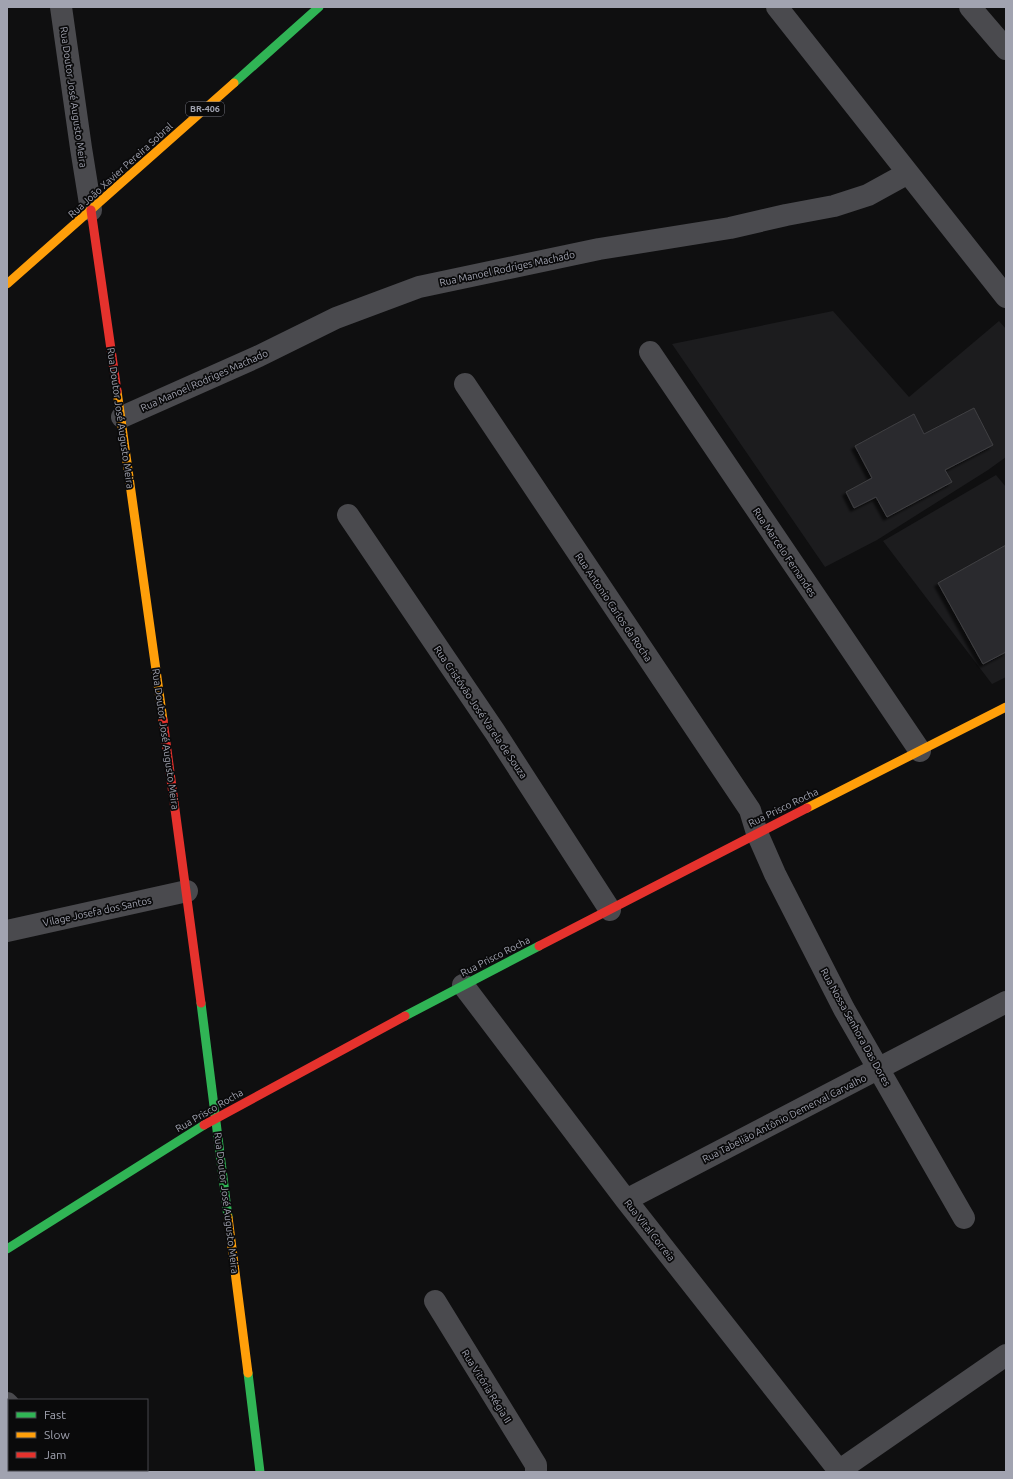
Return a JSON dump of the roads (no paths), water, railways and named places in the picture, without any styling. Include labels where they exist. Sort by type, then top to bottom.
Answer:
[{"type":"street","name":"Rua Doutor José Augusto Meira","points":[[61,7],[122,417],[187,891],[217,1117],[260,1472]]},
{"type":"street","name":"Rua João Xavier Pereira Sobral","points":[[7,284],[319,7]]},
{"type":"street","points":[[777,7],[1006,297]]},
{"type":"street","points":[[970,7],[1006,48]]},
{"type":"street","name":"Rua Manoel Rodriges Machado","points":[[122,417],[259,356],[336,318],[418,287],[599,249],[730,228],[834,206],[868,195],[908,173]]},
{"type":"street","name":"Rua Marcelo Fernandes","points":[[650,352],[920,751]]},
{"type":"street","name":"Rua Antonio Carlos da Rocha","points":[[465,384],[750,810],[756,833]]},
{"type":"street","name":"Rua Cristóvão José Varela de Souza","points":[[348,515],[495,732],[610,910]]},
{"type":"street","name":"Rua Prisco Rocha","points":[[7,1249],[217,1117],[463,985],[756,833],[1006,707]]},
{"type":"street","name":"Rua Nossa Senhora Das Dores","points":[[756,833],[844,1009],[964,1218]]},
{"type":"street","name":"Vilage Josefa dos Santos","points":[[7,931],[187,891]]},
{"type":"street","name":"Rua Vital Correia","points":[[463,985],[626,1200],[839,1472]]},
{"type":"street","name":"Rua Tabelião Antônio Demerval Carvalho","points":[[626,1200],[1006,1002]]},
{"type":"street","name":"Rua Vitória Régia II","points":[[435,1301],[536,1465],[536,1472]]},
{"type":"street","points":[[839,1472],[1006,1355]]}]
